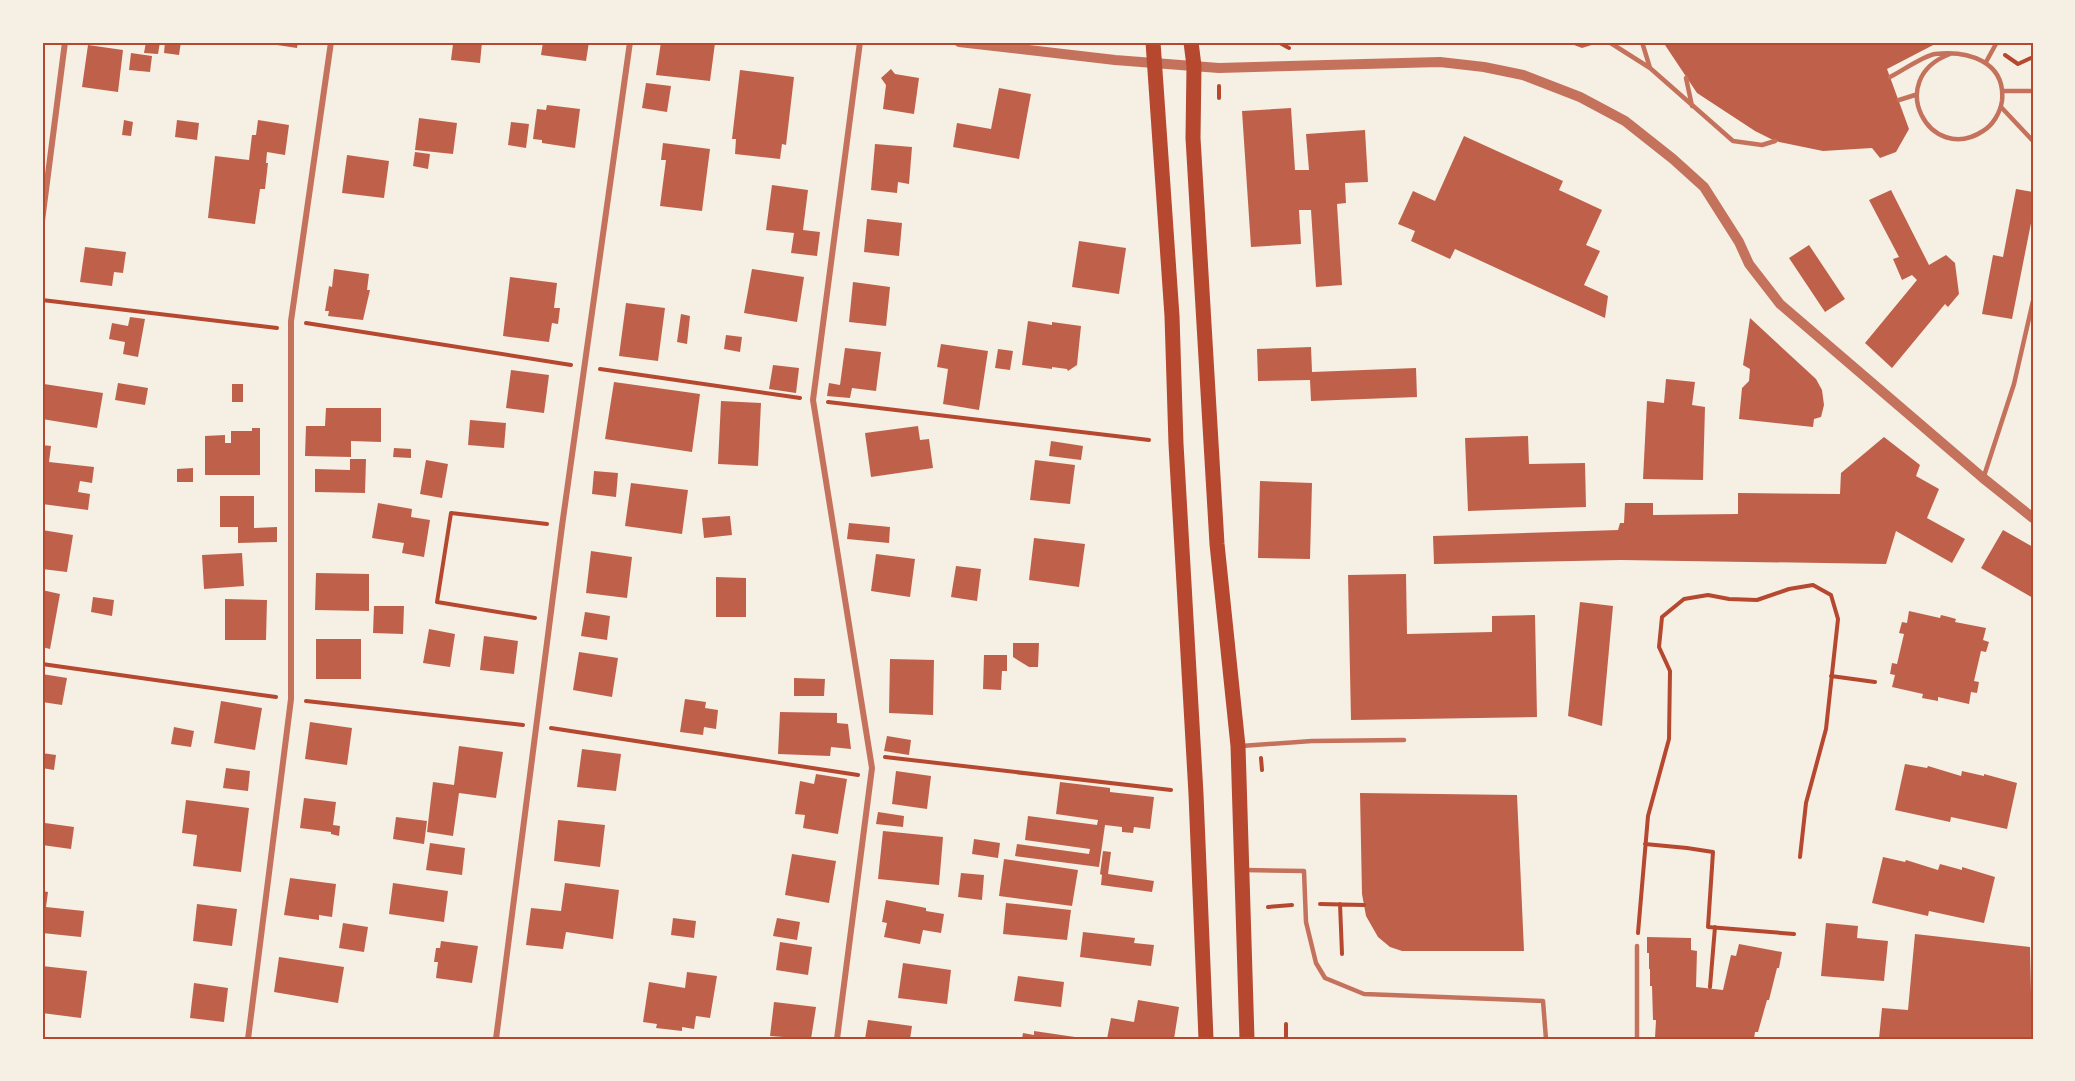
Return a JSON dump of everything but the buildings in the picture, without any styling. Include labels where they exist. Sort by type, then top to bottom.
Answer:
[{"type":"main road","points":[[1153,42],[1172,316],[1206,1039]]},
{"type":"main road","points":[[1191,42],[1194,66],[1193,138],[1217,544],[1238,746],[1247,1039]]},
{"type":"street","points":[[42,221],[65,42]]},
{"type":"street","points":[[248,1039],[291,699],[291,321],[331,42]]},
{"type":"street","points":[[496,1039],[562,526],[630,42]]},
{"type":"street","points":[[837,1039],[872,768],[813,400],[860,42]]},
{"type":"street","points":[[959,42],[1155,64],[1219,68],[1440,62],[1484,67],[1523,75],[1580,97],[1625,121],[1704,187],[1739,242],[1749,264],[1780,304],[2033,518]]},
{"type":"lane","points":[[1609,42],[1650,68],[1733,141],[1762,145],[1775,141]]},
{"type":"lane","points":[[1642,42],[1650,68]]},
{"type":"lane","points":[[1986,62],[1996,42]]},
{"type":"lane","points":[[1890,77],[1933,54],[1963,53],[1986,62],[1994,70],[2002,91],[2001,107],[1988,128],[1978,135],[1966,139],[1953,139],[1934,131],[1926,124],[1920,113],[1915,95],[1921,76],[1928,66],[1950,54]]},
{"type":"lane","points":[[1686,78],[1692,106]]},
{"type":"lane","points":[[2002,91],[2033,91]]},
{"type":"lane","points":[[1899,100],[1915,95]]},
{"type":"lane","points":[[2001,107],[2033,141]]},
{"type":"lane","points":[[1983,478],[2014,384],[2033,301]]},
{"type":"lane","points":[[1238,746],[1312,741],[1404,740]]},
{"type":"lane","points":[[1241,870],[1304,871],[1306,922],[1316,963],[1325,978],[1364,994],[1543,1001],[1546,1039]]},
{"type":"lane","points":[[1636,1039],[1637,946]]},
{"type":"path","points":[[550,621],[437,602],[450,513],[562,526]]},
{"type":"path","points":[[1637,946],[1648,816],[1669,739],[1670,671],[1659,647],[1662,617],[1684,599],[1708,595],[1729,599],[1757,600],[1789,589],[1813,585],[1831,595],[1838,619],[1826,729],[1806,803],[1800,857]]},
{"type":"path","points":[[42,664],[276,697]]},
{"type":"path","points":[[1831,676],[1875,682]]},
{"type":"path","points":[[306,701],[538,726],[870,777]]},
{"type":"path","points":[[869,755],[1171,790]]},
{"type":"path","points":[[1646,844],[1713,852],[1708,927],[1794,934]]},
{"type":"path","points":[[1340,904],[1342,954]]},
{"type":"path","points":[[1710,987],[1715,927]]},
{"type":"path","points":[[1286,1024],[1286,1039]]}]
